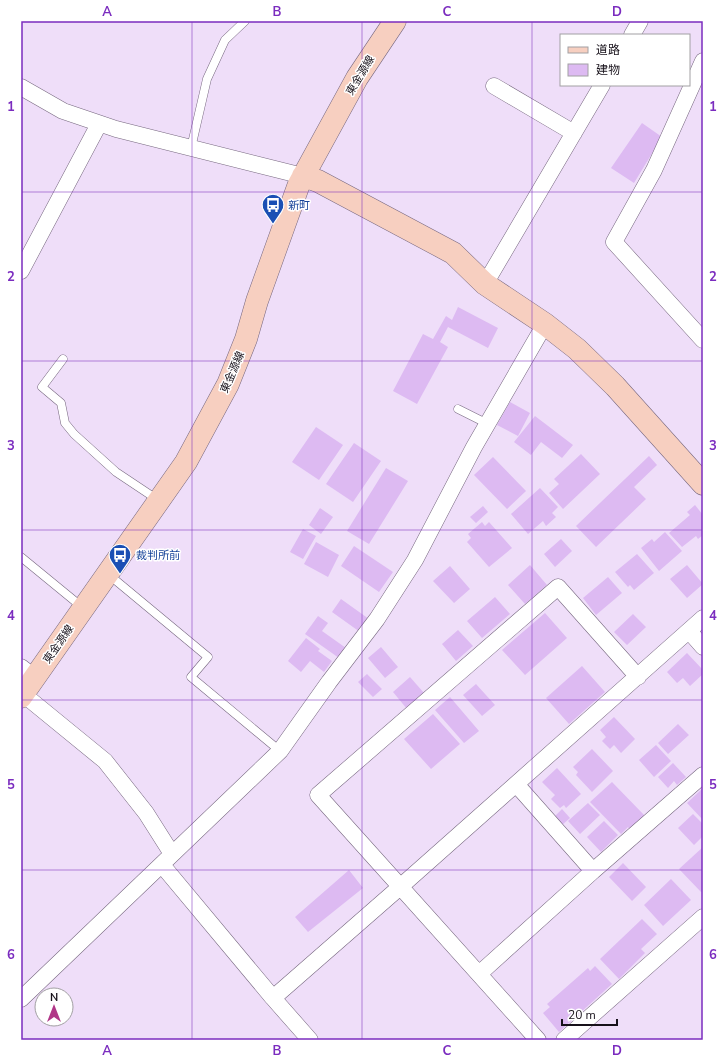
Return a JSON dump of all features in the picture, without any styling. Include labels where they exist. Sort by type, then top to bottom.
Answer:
[{"type":"main road","name":"東金源線","points":[[25,684],[108,574],[186,462],[202,434],[228,384],[246,339],[257,301],[299,184],[357,78],[394,21]]},
{"type":"main road","points":[[303,176],[318,180],[453,253],[484,284],[545,324],[577,349],[615,386],[703,484]]},
{"type":"street","points":[[633,34],[640,21]]},
{"type":"street","points":[[701,334],[614,242],[654,170],[703,61]]},
{"type":"street","points":[[494,86],[574,133]]},
{"type":"street","points":[[484,284],[601,86]]},
{"type":"street","points":[[21,87],[63,111],[99,124],[303,176]]},
{"type":"street","points":[[21,271],[99,124]]},
{"type":"street","points":[[21,999],[280,751],[329,682],[377,620],[411,567],[474,447],[545,324]]},
{"type":"street","points":[[538,1040],[318,795],[558,587],[638,677]]},
{"type":"street","points":[[273,998],[703,618]]},
{"type":"street","points":[[689,631],[703,647]]},
{"type":"street","points":[[25,684],[105,761],[146,813],[167,859],[273,998],[310,1040]]},
{"type":"street","points":[[479,974],[593,871],[703,776]]},
{"type":"street","points":[[516,784],[593,871]]},
{"type":"street","points":[[564,1040],[703,917]]},
{"type":"lane","points":[[191,148],[207,79],[225,40],[245,21]]},
{"type":"lane","points":[[63,359],[42,387],[61,403],[65,423],[74,434],[116,472],[159,501]]},
{"type":"lane","points":[[458,409],[488,424]]},
{"type":"lane","points":[[21,556],[83,608]]},
{"type":"lane","points":[[108,574],[208,656],[191,678],[280,751]]},
{"type":"building","points":[[642,123],[662,137],[634,183],[611,168]]},
{"type":"building","points":[[458,307],[498,328],[488,348],[448,327],[440,342],[448,347],[417,404],[393,391],[423,334],[433,339],[446,316],[452,320]]},
{"type":"building","points":[[510,402],[530,413],[518,436],[497,425]]},
{"type":"building","points":[[535,416],[573,445],[562,458],[541,442],[531,455],[514,442]]},
{"type":"building","points":[[316,427],[343,445],[319,480],[292,462]]},
{"type":"building","points":[[354,443],[381,461],[353,502],[326,484]]},
{"type":"building","points":[[581,454],[600,474],[563,509],[549,493],[559,484],[554,479]]},
{"type":"building","points":[[649,456],[657,465],[634,487],[646,499],[596,547],[576,526]]},
{"type":"building","points":[[493,457],[526,491],[507,509],[474,475]]},
{"type":"building","points":[[386,468],[408,481],[369,544],[347,531]]},
{"type":"building","points":[[540,488],[558,507],[552,513],[556,517],[546,526],[543,521],[528,534],[511,514]]},
{"type":"building","points":[[695,505],[703,515],[703,535],[698,539],[696,536],[682,547],[669,533],[690,515],[687,512]]},
{"type":"building","points":[[483,506],[488,512],[476,523],[470,517]]},
{"type":"building","points":[[320,508],[333,517],[321,534],[309,525]]},
{"type":"building","points":[[482,522],[485,526],[489,522],[512,548],[489,567],[467,542],[471,538],[468,534]]},
{"type":"building","points":[[303,529],[316,536],[303,559],[290,552]]},
{"type":"building","points":[[665,532],[682,551],[659,571],[641,548],[652,539],[654,542]]},
{"type":"building","points":[[561,539],[572,551],[555,567],[544,554]]},
{"type":"building","points":[[316,542],[339,555],[328,577],[304,564]]},
{"type":"building","points":[[354,546],[393,572],[379,592],[341,566]]},
{"type":"building","points":[[637,554],[654,573],[634,590],[630,585],[628,587],[615,572]]},
{"type":"building","points":[[530,565],[547,585],[525,604],[508,585]]},
{"type":"building","points":[[687,565],[703,584],[687,598],[670,579]]},
{"type":"building","points":[[450,566],[470,589],[454,603],[433,581]]},
{"type":"building","points":[[608,577],[622,593],[596,615],[583,598]]},
{"type":"building","points":[[495,597],[510,614],[482,638],[467,621]]},
{"type":"building","points":[[341,599],[369,619],[360,632],[332,612]]},
{"type":"building","points":[[545,613],[567,638],[525,675],[502,650]]},
{"type":"building","points":[[633,614],[646,627],[627,645],[614,632]]},
{"type":"building","points":[[318,616],[328,623],[322,631],[346,648],[339,658],[305,634]]},
{"type":"building","points":[[458,630],[473,646],[456,661],[442,644]]},
{"type":"building","points":[[306,638],[320,649],[318,651],[332,661],[324,672],[310,661],[301,672],[288,661]]},
{"type":"building","points":[[381,647],[398,667],[385,678],[368,658]]},
{"type":"building","points":[[687,653],[703,670],[703,674],[690,686],[683,678],[677,683],[667,672]]},
{"type":"building","points":[[582,666],[605,692],[569,724],[546,698]]},
{"type":"building","points":[[367,674],[382,689],[373,697],[358,682]]},
{"type":"building","points":[[410,677],[424,693],[407,709],[393,692]]},
{"type":"building","points":[[476,684],[495,705],[482,716],[463,695]]},
{"type":"building","points":[[450,697],[479,731],[464,743],[435,710]]},
{"type":"building","points":[[433,714],[460,744],[431,769],[404,739]]},
{"type":"building","points":[[614,717],[635,739],[621,753],[614,745],[610,749],[602,741],[606,737],[600,730]]},
{"type":"building","points":[[678,724],[689,735],[668,754],[658,743]]},
{"type":"building","points":[[656,745],[671,761],[654,777],[639,760]]},
{"type":"building","points":[[592,749],[613,771],[592,792],[576,775],[578,772],[573,767]]},
{"type":"building","points":[[673,763],[686,777],[677,785],[674,781],[668,788],[658,777]]},
{"type":"building","points":[[557,768],[581,794],[566,808],[564,805],[560,808],[551,799],[555,795],[542,782]]},
{"type":"building","points":[[612,782],[645,816],[630,830],[628,827],[621,834],[590,802]]},
{"type":"building","points":[[703,788],[703,820],[687,803]]},
{"type":"building","points":[[588,803],[600,815],[580,834],[568,821]]},
{"type":"building","points":[[562,809],[570,818],[561,826],[553,818]]},
{"type":"building","points":[[693,814],[703,824],[703,836],[694,845],[678,828]]},
{"type":"building","points":[[604,821],[618,835],[601,852],[587,837]]},
{"type":"building","points":[[703,847],[703,891],[701,892],[679,869]]},
{"type":"building","points":[[623,863],[646,887],[632,901],[609,877]]},
{"type":"building","points":[[349,870],[363,888],[308,932],[295,917]]},
{"type":"building","points":[[671,879],[691,900],[663,926],[644,905]]},
{"type":"building","points":[[642,919],[657,934],[641,949],[645,953],[619,979],[600,959]]},
{"type":"building","points":[[595,966],[612,984],[559,1032],[543,1013],[550,1007],[547,1004],[588,968],[590,971]]},
{"type":"place","name":"新町","points":[[273,224]]},
{"type":"place","name":"裁判所前","points":[[120,574]]}]
